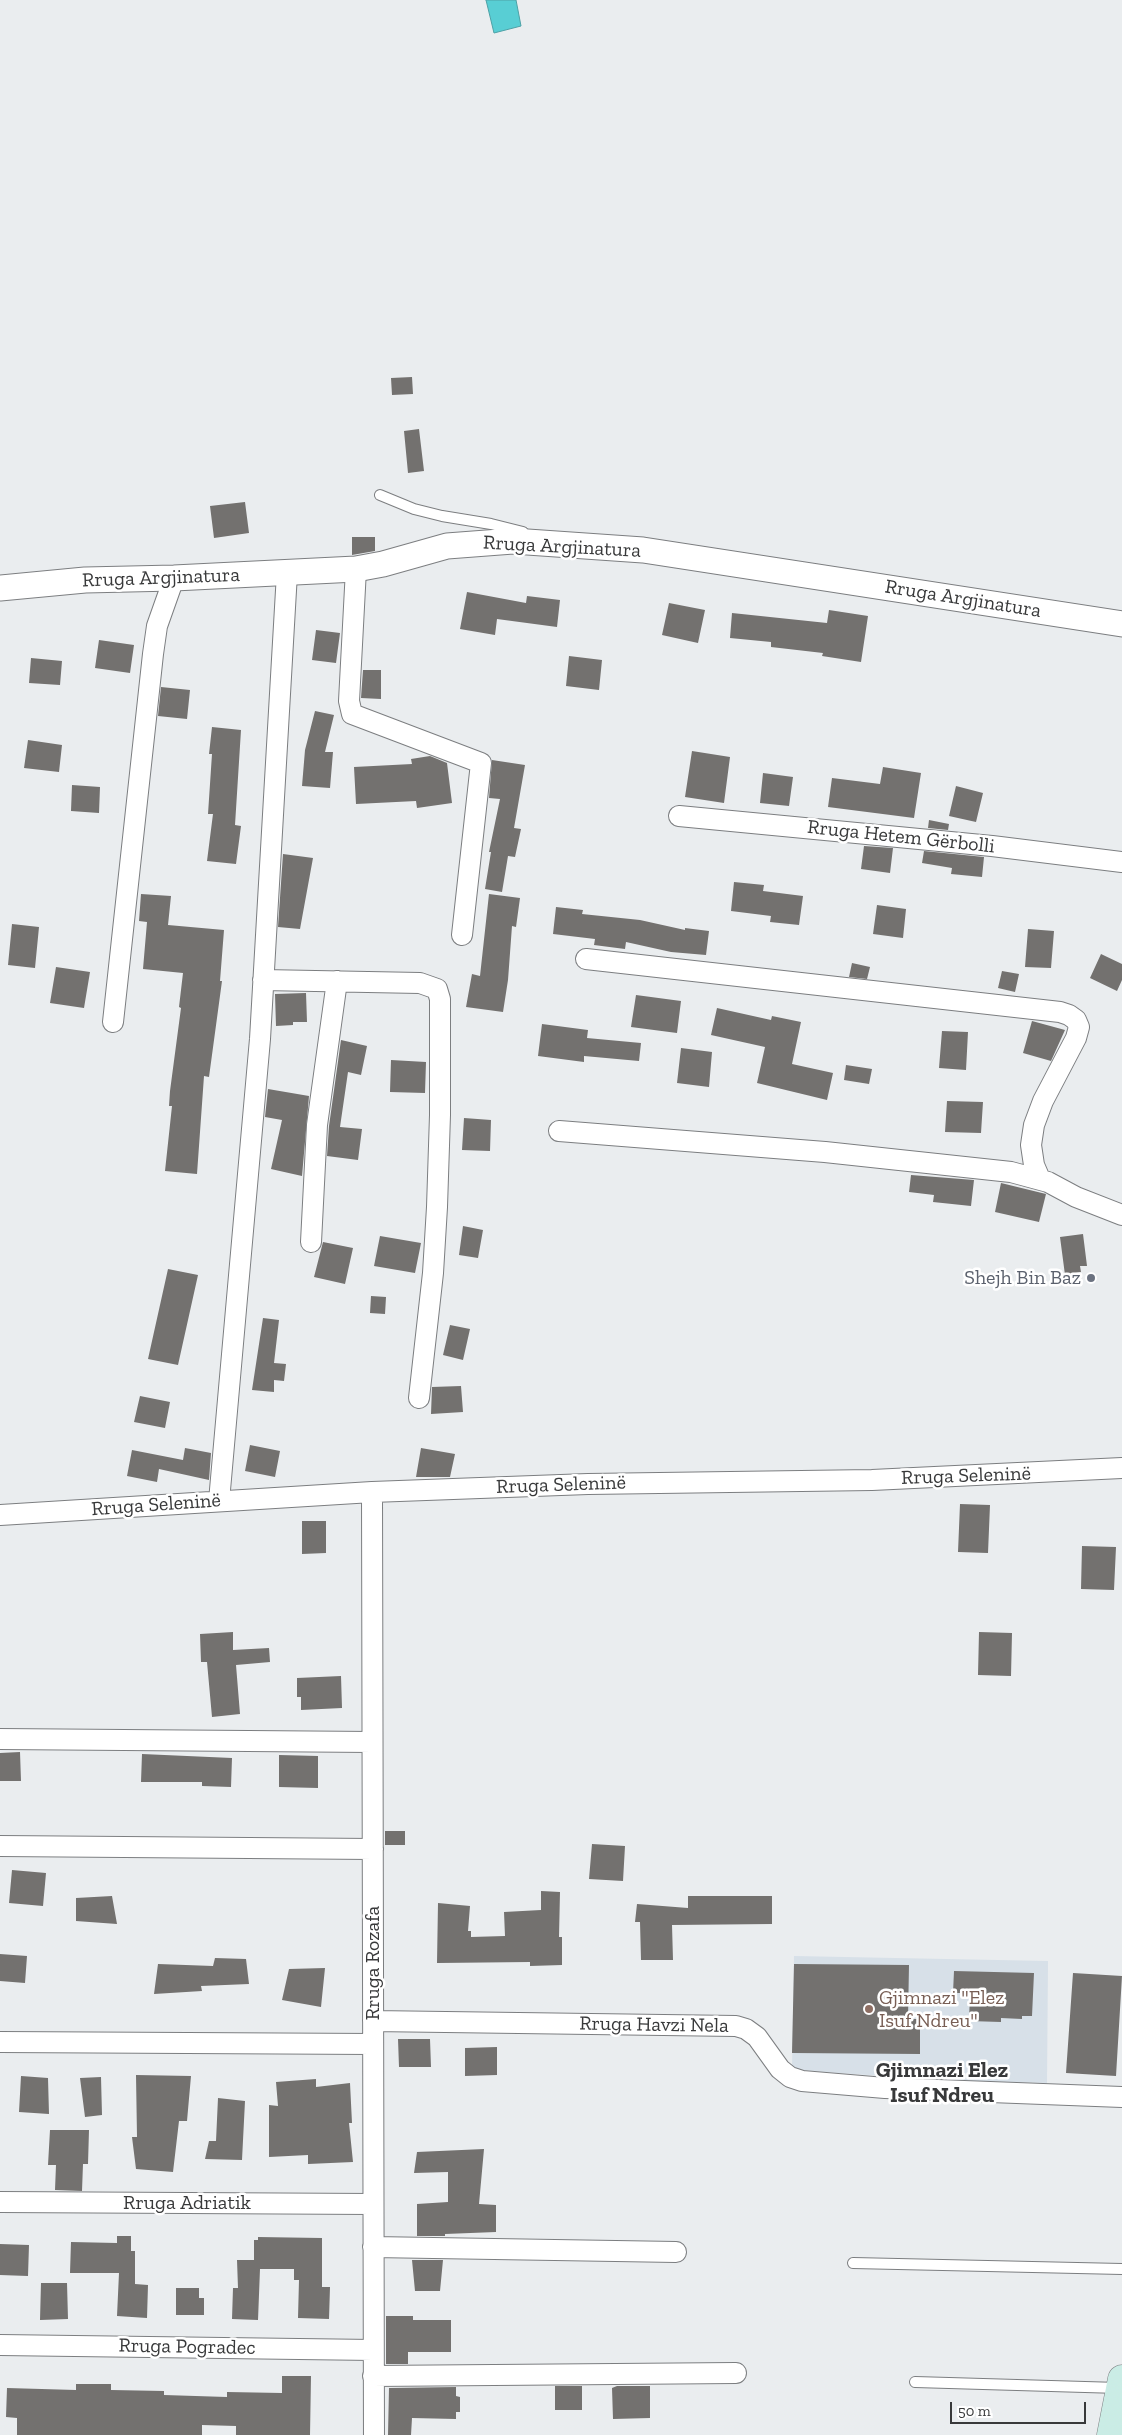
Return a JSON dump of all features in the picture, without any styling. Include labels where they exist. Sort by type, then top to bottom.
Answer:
[{"type":"main road","points":[[1111,2435],[1121,2383]]},
{"type":"street","name":"Rruga Argjinatura","points":[[0,588],[85,580],[286,574],[356,569],[383,564],[446,546],[504,541],[567,543],[643,550],[1122,624]]},
{"type":"street","points":[[356,569],[350,701],[352,714],[480,763],[462,935]]},
{"type":"street","points":[[219,1501],[260,1039],[286,574]]},
{"type":"street","points":[[113,1022],[155,645],[158,626],[174,578]]},
{"type":"street","name":"Rruga Hetem Gërbolli","points":[[679,816],[992,846],[1122,862]]},
{"type":"street","points":[[586,959],[866,992],[1060,1012],[1069,1015],[1076,1020],[1080,1027],[1043,1101],[1034,1124],[1031,1145],[1034,1165],[1040,1179]]},
{"type":"street","points":[[263,980],[420,983],[437,989],[440,999],[440,1115],[433,1273],[419,1398]]},
{"type":"street","points":[[311,1242],[317,1125],[337,981]]},
{"type":"street","points":[[559,1131],[825,1152],[1011,1172],[1040,1179],[1076,1197],[1122,1215]]},
{"type":"street","name":"Rruga Seleninë","points":[[0,1515],[372,1492],[588,1484],[872,1480],[1122,1468]]},
{"type":"street","name":"Rruga Rozafa","points":[[372,1492],[374,2435]]},
{"type":"street","points":[[0,1739],[372,1742]]},
{"type":"street","points":[[0,1846],[373,1849]]},
{"type":"street","name":"Rruga Havzi Nela","points":[[373,2020],[736,2026],[757,2037],[780,2069],[790,2077],[802,2081],[885,2088],[1122,2097]]},
{"type":"street","points":[[0,2042],[373,2044]]},
{"type":"street","name":"Rruga Adriatik","points":[[0,2202],[373,2204]]},
{"type":"street","points":[[373,2247],[676,2252]]},
{"type":"street","name":"Rruga Pogradec","points":[[0,2344],[373,2350]]},
{"type":"street","points":[[373,2376],[736,2373]]},
{"type":"lane","points":[[380,495],[423,512],[491,524],[567,543]]},
{"type":"lane","points":[[853,2263],[1122,2269]]},
{"type":"lane","points":[[915,2382],[1121,2383]]},
{"type":"shaded area","points":[[794,1956],[1048,1961],[1047,2083],[944,2080],[792,2070]]},
{"type":"water","points":[[486,0],[516,0],[521,26],[494,33]]},
{"type":"building","points":[[412,377],[413,394],[392,395],[391,378]]},
{"type":"building","points":[[419,429],[424,471],[408,473],[404,431]]},
{"type":"building","points":[[245,502],[249,533],[214,538],[210,506]]},
{"type":"building","points":[[352,537],[375,537],[375,551],[352,555]]},
{"type":"building","points":[[467,592],[526,603],[527,596],[560,600],[557,627],[497,619],[495,635],[460,629]]},
{"type":"building","points":[[669,603],[705,610],[698,643],[662,635]]},
{"type":"building","points":[[829,610],[868,616],[861,662],[822,656],[823,653],[771,647],[771,642],[730,638],[732,613],[827,623]]},
{"type":"building","points":[[316,630],[340,633],[336,663],[312,660]]},
{"type":"building","points":[[99,640],[134,645],[130,673],[95,668]]},
{"type":"building","points":[[569,656],[602,660],[599,690],[566,686]]},
{"type":"building","points":[[31,658],[62,661],[60,685],[29,683]]},
{"type":"building","points":[[363,670],[381,670],[381,699],[361,698]]},
{"type":"building","points":[[161,687],[190,690],[187,719],[158,716]]},
{"type":"building","points":[[315,711],[334,715],[325,752],[333,752],[330,788],[302,786],[305,750]]},
{"type":"building","points":[[212,727],[241,730],[235,825],[241,826],[236,864],[207,861],[213,814],[208,814],[212,754],[209,754]]},
{"type":"building","points":[[28,740],[62,745],[59,772],[24,768]]},
{"type":"building","points":[[692,751],[730,757],[724,803],[685,797]]},
{"type":"building","points":[[430,756],[447,763],[452,803],[417,808],[416,801],[356,804],[354,767],[412,764],[411,759]]},
{"type":"building","points":[[492,760],[525,765],[514,828],[521,829],[515,857],[508,856],[502,892],[485,889],[491,852],[489,852],[500,799],[489,798]]},
{"type":"building","points":[[883,767],[921,773],[914,818],[828,807],[832,778],[880,784]]},
{"type":"building","points":[[763,773],[793,777],[789,806],[760,803]]},
{"type":"building","points":[[72,785],[100,787],[99,813],[71,811]]},
{"type":"building","points":[[956,786],[983,793],[976,822],[949,816]]},
{"type":"building","points":[[929,820],[949,824],[948,830],[928,828]]},
{"type":"building","points":[[864,846],[893,848],[890,873],[861,869]]},
{"type":"building","points":[[924,851],[984,857],[982,877],[951,874],[952,868],[922,863]]},
{"type":"building","points":[[283,854],[313,858],[300,929],[278,927]]},
{"type":"building","points":[[734,882],[764,885],[763,891],[803,896],[799,925],[770,922],[771,916],[731,911]]},
{"type":"building","points":[[141,894],[171,896],[168,925],[224,930],[220,981],[222,981],[209,1077],[204,1076],[197,1174],[165,1171],[172,1106],[169,1106],[170,1091],[181,1008],[179,1007],[183,973],[143,969],[147,922],[139,921]]},
{"type":"building","points":[[489,894],[520,898],[516,927],[512,926],[508,980],[503,1012],[466,1007],[472,974],[480,976]]},
{"type":"building","points":[[877,905],[906,909],[903,938],[873,934]]},
{"type":"building","points":[[556,907],[583,910],[582,914],[640,920],[685,930],[685,928],[709,931],[706,955],[671,952],[626,942],[625,949],[594,945],[595,939],[553,934]]},
{"type":"building","points":[[12,924],[39,927],[35,968],[8,965]]},
{"type":"building","points":[[1028,929],[1054,931],[1051,968],[1025,967]]},
{"type":"building","points":[[1101,954],[1122,964],[1122,980],[1117,991],[1090,978]]},
{"type":"building","points":[[852,963],[870,967],[867,979],[849,977]]},
{"type":"building","points":[[56,967],[90,972],[84,1008],[50,1003]]},
{"type":"building","points":[[1002,971],[1019,974],[1015,992],[998,988]]},
{"type":"building","points":[[306,993],[307,1022],[293,1022],[293,1025],[276,1026],[275,994]]},
{"type":"building","points":[[636,995],[681,1001],[677,1033],[631,1027]]},
{"type":"building","points":[[717,1008],[771,1020],[772,1016],[801,1022],[792,1064],[833,1073],[827,1100],[757,1083],[765,1047],[711,1035]]},
{"type":"building","points":[[1032,1021],[1065,1030],[1051,1061],[1023,1053]]},
{"type":"building","points":[[542,1024],[588,1030],[587,1038],[641,1043],[639,1061],[584,1056],[584,1062],[538,1056]]},
{"type":"building","points":[[942,1031],[968,1032],[966,1070],[939,1068]]},
{"type":"building","points":[[341,1040],[367,1046],[361,1075],[348,1072],[340,1127],[362,1129],[358,1160],[327,1156],[329,1126]]},
{"type":"building","points":[[681,1048],[712,1052],[709,1087],[677,1083]]},
{"type":"building","points":[[391,1060],[426,1062],[425,1093],[390,1092]]},
{"type":"building","points":[[846,1065],[872,1069],[869,1084],[844,1080]]},
{"type":"building","points":[[268,1089],[309,1096],[302,1176],[271,1169],[282,1120],[265,1117]]},
{"type":"building","points":[[947,1101],[983,1102],[981,1133],[945,1132]]},
{"type":"building","points":[[464,1118],[491,1120],[490,1151],[462,1150]]},
{"type":"building","points":[[911,1175],[974,1180],[971,1206],[933,1202],[934,1195],[909,1192]]},
{"type":"building","points":[[1001,1183],[1046,1194],[1039,1222],[995,1212]]},
{"type":"building","points":[[463,1226],[483,1230],[478,1258],[459,1255]]},
{"type":"building","points":[[1083,1234],[1087,1266],[1080,1266],[1081,1272],[1065,1275],[1060,1237]]},
{"type":"building","points":[[380,1236],[421,1243],[415,1273],[374,1266]]},
{"type":"building","points":[[323,1242],[353,1248],[345,1284],[314,1277]]},
{"type":"building","points":[[168,1269],[198,1275],[178,1365],[148,1359]]},
{"type":"building","points":[[371,1296],[386,1297],[385,1314],[370,1313]]},
{"type":"building","points":[[263,1318],[279,1320],[274,1363],[286,1364],[284,1381],[274,1380],[274,1392],[252,1390]]},
{"type":"building","points":[[450,1325],[470,1329],[463,1360],[443,1355]]},
{"type":"building","points":[[461,1386],[463,1412],[431,1414],[432,1387]]},
{"type":"building","points":[[140,1396],[170,1402],[165,1428],[134,1422]]},
{"type":"building","points":[[250,1445],[280,1451],[275,1477],[245,1471]]},
{"type":"building","points":[[185,1448],[211,1453],[209,1480],[159,1469],[157,1482],[127,1476],[132,1450],[183,1460]]},
{"type":"building","points":[[421,1448],[455,1454],[450,1477],[416,1477]]},
{"type":"building","points":[[960,1504],[990,1505],[988,1553],[958,1552]]},
{"type":"building","points":[[302,1521],[326,1521],[326,1553],[302,1554]]},
{"type":"building","points":[[1082,1546],[1116,1547],[1114,1590],[1081,1589]]},
{"type":"building","points":[[233,1632],[233,1650],[269,1648],[270,1662],[236,1665],[240,1714],[212,1717],[207,1662],[201,1662],[200,1634]]},
{"type":"building","points":[[979,1632],[1012,1633],[1011,1676],[978,1675]]},
{"type":"building","points":[[341,1676],[342,1708],[301,1710],[301,1697],[297,1697],[297,1678]]},
{"type":"building","points":[[20,1752],[21,1781],[0,1781],[0,1753]]},
{"type":"building","points":[[142,1754],[232,1758],[231,1787],[202,1786],[202,1782],[141,1782]]},
{"type":"building","points":[[279,1755],[318,1756],[318,1788],[279,1787]]},
{"type":"building","points":[[385,1831],[405,1831],[405,1845],[385,1845]]},
{"type":"building","points":[[592,1844],[625,1846],[623,1881],[589,1879]]},
{"type":"building","points":[[12,1870],[46,1873],[43,1906],[9,1903]]},
{"type":"building","points":[[541,1891],[560,1892],[559,1937],[562,1937],[562,1965],[530,1966],[530,1962],[437,1963],[438,1903],[470,1906],[468,1931],[471,1931],[471,1937],[505,1936],[504,1912],[541,1910]]},
{"type":"building","points":[[112,1896],[117,1924],[76,1921],[76,1898]]},
{"type":"building","points":[[688,1896],[772,1896],[772,1924],[672,1925],[673,1960],[641,1960],[640,1922],[635,1922],[637,1904],[688,1908]]},
{"type":"building","points":[[0,1954],[27,1956],[25,1983],[0,1981]]},
{"type":"building","points":[[215,1958],[246,1959],[249,1984],[201,1986],[202,1991],[154,1994],[158,1964],[213,1966]]},
{"type":"building","points":[[794,1964],[909,1965],[908,2019],[920,2019],[920,2054],[792,2053]]},
{"type":"building","points":[[325,1968],[321,2007],[282,2000],[289,1969]]},
{"type":"building","points":[[954,1971],[1034,1973],[1032,2016],[1022,2016],[1022,2019],[1001,2018],[1001,2022],[969,2021],[970,1993],[953,1993]]},
{"type":"building","points":[[1073,1973],[1122,1976],[1116,2076],[1066,2073]]},
{"type":"building","points":[[398,2039],[430,2039],[431,2067],[399,2067]]},
{"type":"building","points":[[497,2047],[497,2075],[465,2076],[465,2048]]},
{"type":"building","points":[[136,2075],[191,2076],[187,2121],[179,2121],[173,2172],[136,2169],[132,2137],[137,2137]]},
{"type":"building","points":[[21,2076],[48,2078],[49,2114],[19,2112]]},
{"type":"building","points":[[101,2077],[102,2115],[85,2117],[80,2078]]},
{"type":"building","points":[[316,2079],[316,2087],[350,2083],[352,2123],[349,2123],[353,2162],[308,2164],[308,2155],[269,2157],[269,2105],[278,2106],[276,2082]]},
{"type":"building","points":[[218,2098],[245,2101],[242,2160],[205,2159],[209,2141],[216,2141]]},
{"type":"building","points":[[50,2130],[89,2130],[88,2164],[83,2164],[82,2191],[55,2190],[56,2165],[48,2165]]},
{"type":"building","points":[[484,2149],[479,2204],[496,2205],[496,2232],[417,2236],[417,2204],[448,2202],[448,2172],[414,2173],[417,2152]]},
{"type":"building","points":[[117,2236],[131,2236],[131,2251],[135,2251],[135,2284],[148,2285],[147,2318],[117,2316],[119,2273],[70,2273],[71,2242],[117,2243]]},
{"type":"building","points":[[258,2237],[322,2238],[322,2287],[330,2287],[329,2319],[298,2318],[299,2280],[294,2280],[294,2269],[260,2269],[258,2320],[232,2319],[233,2288],[238,2288],[237,2260],[254,2260],[254,2240],[258,2240]]},
{"type":"building","points":[[0,2244],[29,2245],[28,2276],[0,2275]]},
{"type":"building","points":[[412,2260],[443,2260],[440,2291],[415,2291]]},
{"type":"building","points":[[41,2283],[67,2283],[68,2319],[40,2320]]},
{"type":"building","points":[[176,2288],[199,2288],[199,2298],[204,2298],[204,2315],[176,2315]]},
{"type":"building","points":[[386,2316],[413,2316],[413,2320],[451,2320],[451,2352],[408,2352],[408,2364],[386,2364]]},
{"type":"building","points":[[282,2376],[311,2376],[310,2435],[236,2435],[236,2426],[202,2425],[202,2435],[17,2435],[17,2418],[6,2417],[7,2388],[76,2390],[76,2384],[111,2384],[111,2390],[164,2391],[164,2395],[227,2397],[227,2392],[282,2393]]},
{"type":"building","points":[[555,2386],[582,2386],[582,2410],[555,2410]]},
{"type":"building","points":[[617,2386],[650,2386],[650,2418],[613,2419],[612,2388]]},
{"type":"building","points":[[456,2387],[456,2396],[460,2397],[460,2412],[456,2412],[456,2419],[412,2418],[411,2435],[388,2435],[389,2388]]},
{"type":"place","name":"Shejh Bin Baz","points":[[1091,1278]]},
{"type":"place","name":"Gjimnazi \"Elez Isuf Ndreu\"","points":[[869,2009]]},
{"type":"district","name":"Gjimnazi Elez Isuf Ndreu","points":[[942,2084]]}]
